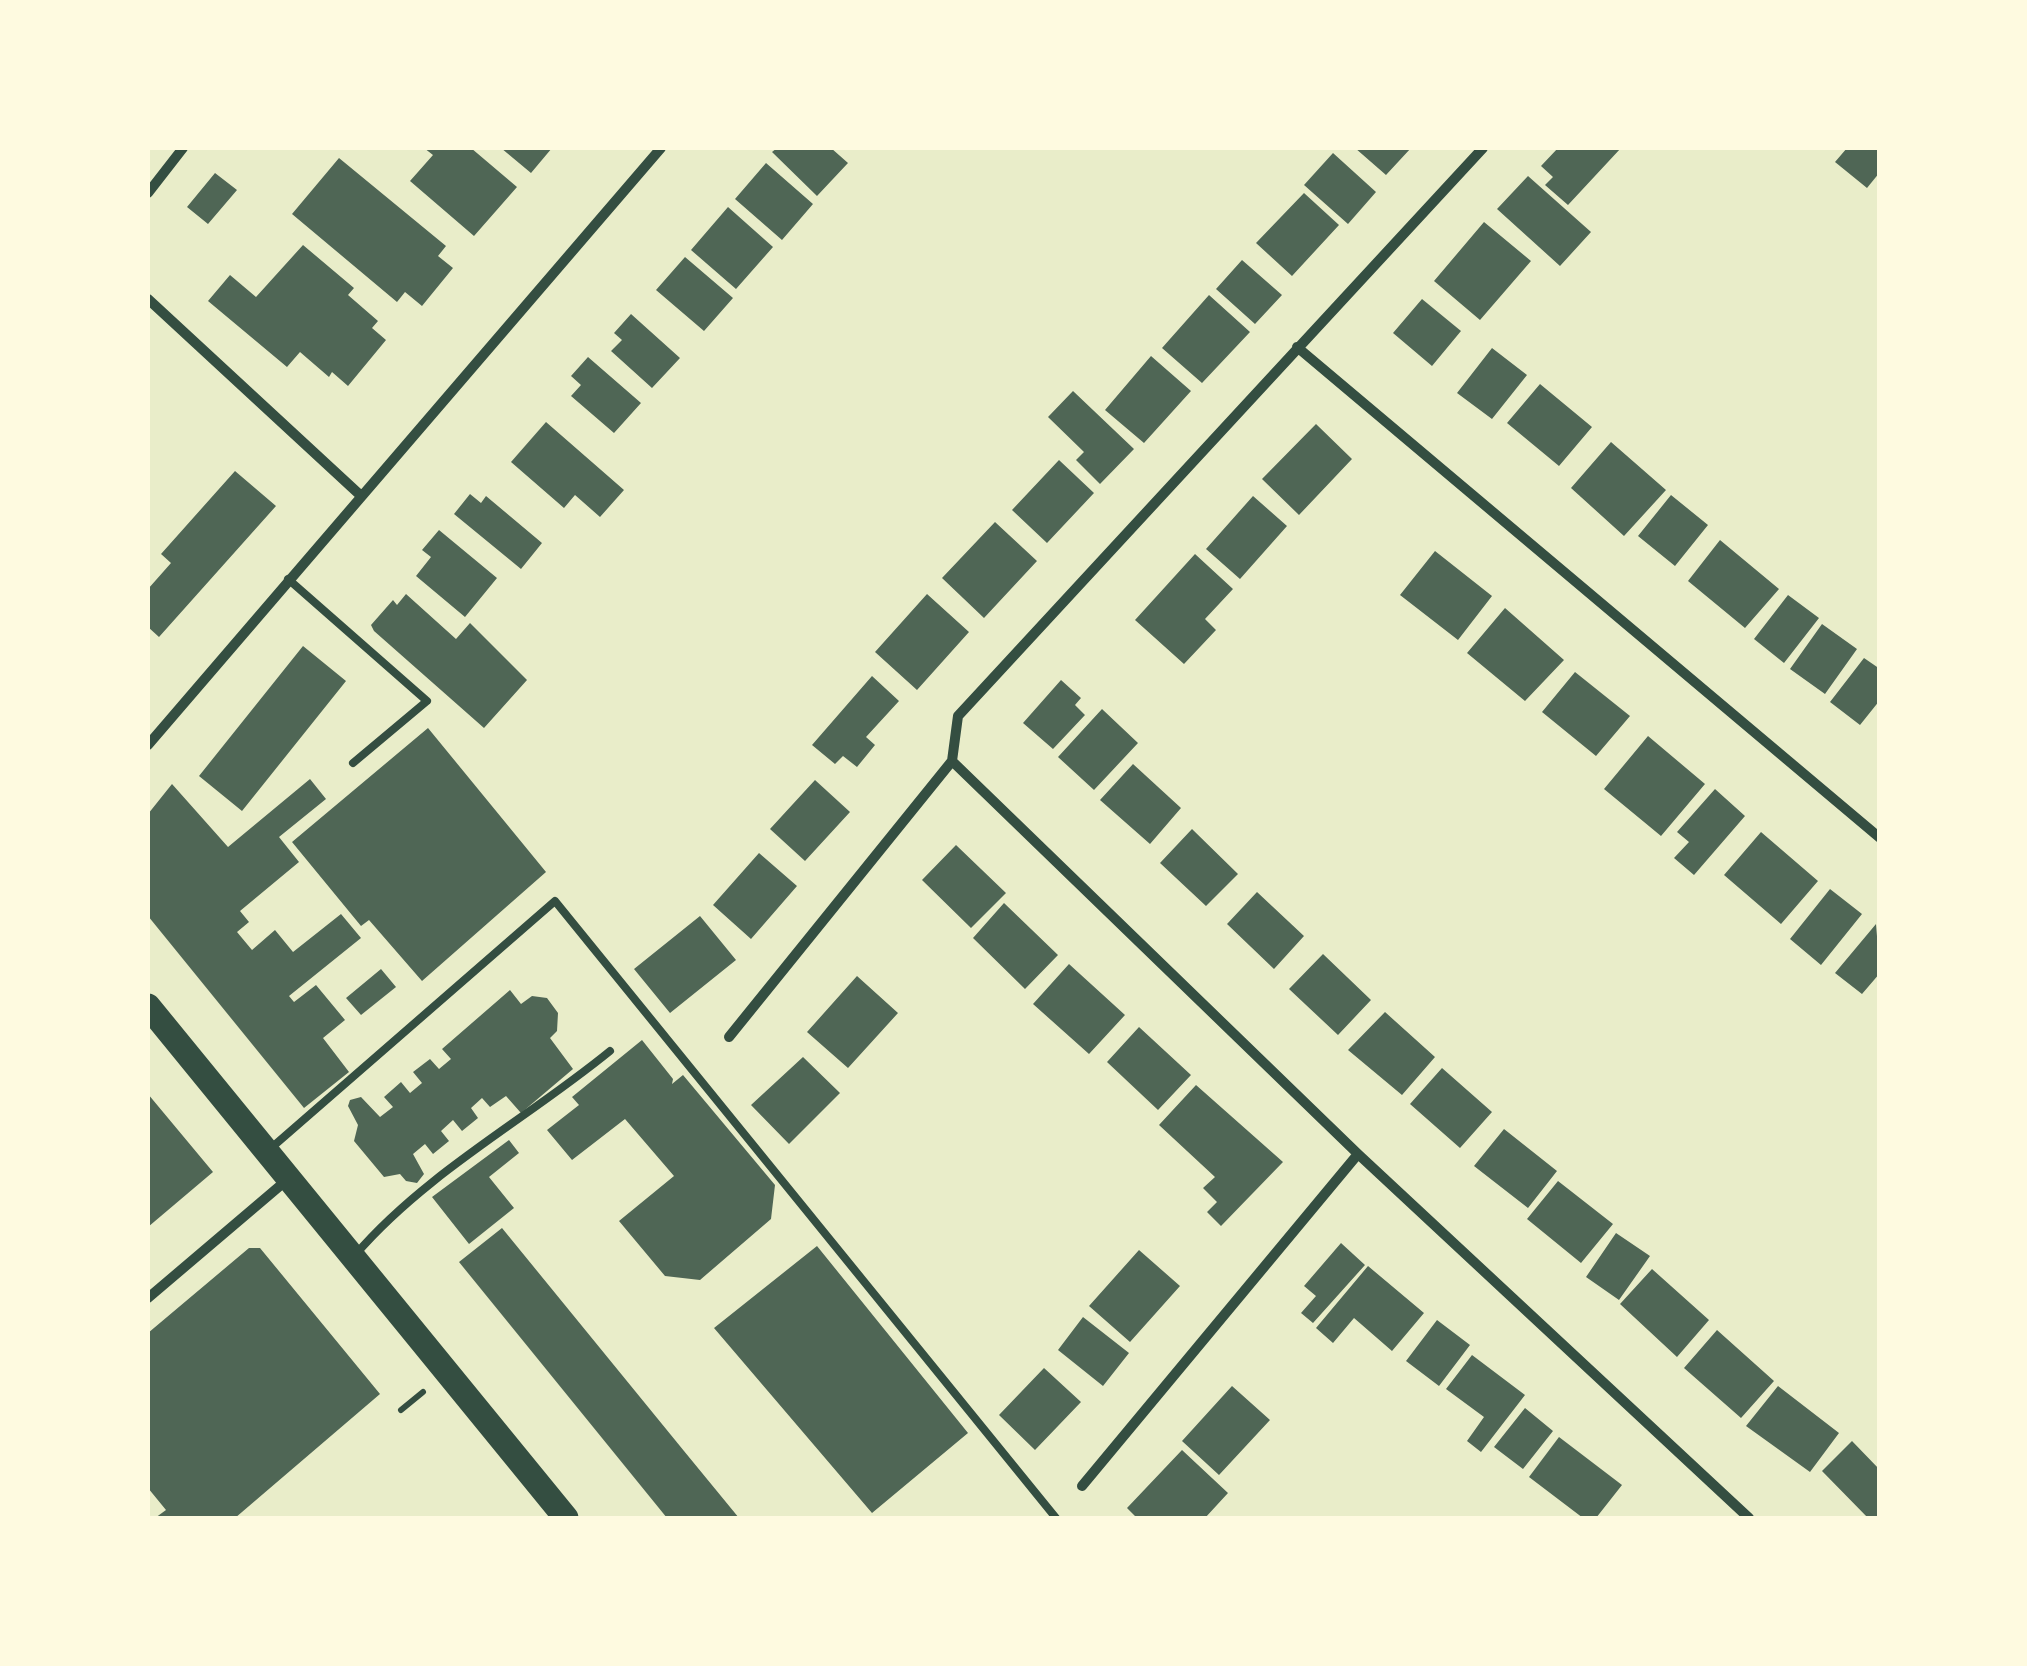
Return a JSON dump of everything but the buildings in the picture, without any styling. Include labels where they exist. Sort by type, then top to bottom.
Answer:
[{"type":"main road","points":[[148,1006],[566,1518]]},
{"type":"street","points":[[148,193],[183,148]]},
{"type":"street","points":[[148,746],[360,494],[661,148]]},
{"type":"street","points":[[729,1037],[952,761],[958,716],[1483,148]]},
{"type":"street","points":[[148,299],[360,494]]},
{"type":"street","points":[[1298,347],[1880,838]]},
{"type":"street","points":[[952,761],[1358,1154],[1749,1518]]},
{"type":"street","points":[[1082,1486],[1358,1154]]},
{"type":"street","points":[[148,1298],[288,1178]]},
{"type":"lane","points":[[288,579],[427,701],[353,764]]},
{"type":"lane","points":[[267,1152],[555,901],[1056,1518]]},
{"type":"lane","points":[[353,1258],[380,1227],[428,1187],[550,1100],[610,1051]]}]
